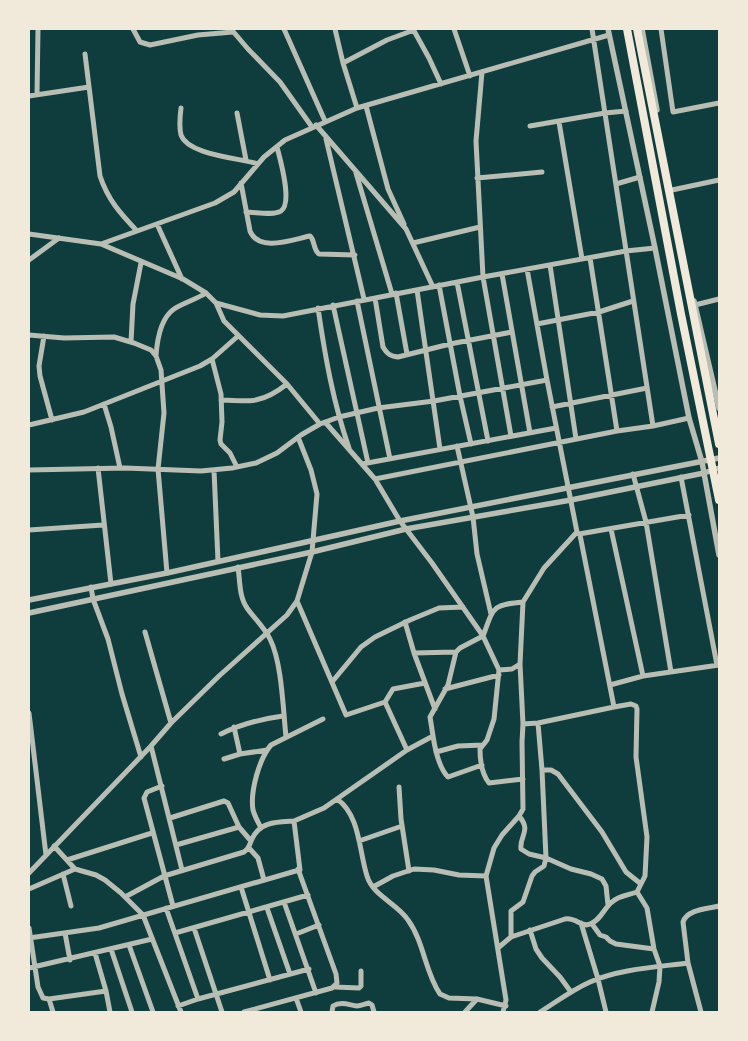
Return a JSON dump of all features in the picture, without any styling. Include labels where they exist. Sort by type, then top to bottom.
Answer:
[{"type":"highway","points":[[627,29],[681,314],[719,500]]},
{"type":"highway","points":[[637,29],[719,444]]},
{"type":"street","points":[[37,94],[38,29]]},
{"type":"street","points":[[133,29],[140,42],[150,45],[198,35],[232,31],[280,82],[314,126],[326,136],[406,229]]},
{"type":"street","points":[[284,29],[325,121]]},
{"type":"street","points":[[335,29],[357,108]]},
{"type":"street","points":[[454,29],[470,76]]},
{"type":"street","points":[[592,29],[653,426]]},
{"type":"street","points":[[642,29],[695,304],[719,408]]},
{"type":"street","points":[[661,29],[673,112],[719,103]]},
{"type":"street","points":[[343,63],[387,40],[414,30],[441,84]]},
{"type":"street","points":[[101,244],[216,203],[234,192],[258,164],[277,146],[285,140],[325,121],[357,108],[594,40],[608,32],[656,248],[689,418],[702,462],[719,555]]},
{"type":"street","points":[[85,54],[100,176],[115,208],[137,231]]},
{"type":"street","points":[[482,72],[476,141],[483,277],[510,436]]},
{"type":"street","points":[[29,96],[89,87]]},
{"type":"street","points":[[366,106],[388,189],[433,287]]},
{"type":"street","points":[[181,108],[181,134],[187,144],[204,152],[258,164]]},
{"type":"street","points":[[530,126],[605,112],[626,111]]},
{"type":"street","points":[[237,113],[246,160]]},
{"type":"street","points":[[559,122],[582,259]]},
{"type":"street","points":[[326,136],[364,299]]},
{"type":"street","points":[[246,212],[280,212],[284,208],[287,195],[277,146]]},
{"type":"street","points":[[355,170],[394,294],[407,354]]},
{"type":"street","points":[[477,178],[542,172]]},
{"type":"street","points":[[616,184],[640,177]]},
{"type":"street","points":[[672,190],[719,180]]},
{"type":"street","points":[[241,183],[250,231],[257,240],[274,244],[310,236],[319,254],[354,256]]},
{"type":"street","points":[[157,224],[182,279]]},
{"type":"street","points":[[413,243],[480,227]]},
{"type":"street","points":[[29,234],[101,244],[141,263],[182,279],[206,293],[216,303],[224,321],[287,384],[320,424]]},
{"type":"street","points":[[29,260],[59,238]]},
{"type":"street","points":[[216,303],[260,315],[283,316],[483,277],[626,251],[656,248]]},
{"type":"street","points":[[590,258],[617,431]]},
{"type":"street","points":[[131,342],[133,304],[141,263]]},
{"type":"street","points":[[550,265],[576,439]]},
{"type":"street","points":[[527,269],[556,428],[614,707]]},
{"type":"street","points":[[502,274],[530,433]]},
{"type":"street","points":[[457,282],[488,441]]},
{"type":"street","points":[[440,285],[460,396],[472,444]]},
{"type":"street","points":[[417,290],[440,450]]},
{"type":"street","points":[[156,356],[156,344],[159,334],[172,310],[206,293]]},
{"type":"street","points":[[375,298],[382,347],[386,353],[392,356],[512,332]]},
{"type":"street","points":[[695,304],[719,299]]},
{"type":"street","points":[[357,301],[390,459]]},
{"type":"street","points":[[537,324],[599,312],[633,301]]},
{"type":"street","points":[[333,305],[365,463]]},
{"type":"street","points":[[318,308],[338,417],[350,450]]},
{"type":"street","points":[[29,335],[64,338],[114,337],[151,350],[160,362],[164,413],[158,469],[167,573]]},
{"type":"street","points":[[44,336],[39,366],[52,420]]},
{"type":"street","points":[[29,425],[104,404],[187,371],[212,359],[238,336]]},
{"type":"street","points":[[212,359],[222,400],[220,440],[230,453],[237,467]]},
{"type":"street","points":[[29,470],[120,468],[214,470],[237,467],[256,463],[277,453],[298,437],[320,424],[338,417],[378,408],[434,401],[547,380]]},
{"type":"street","points":[[222,400],[264,399],[287,384]]},
{"type":"street","points":[[552,406],[646,388]]},
{"type":"street","points":[[104,404],[120,468]]},
{"type":"street","points":[[375,479],[689,418]]},
{"type":"street","points":[[320,424],[326,422],[350,450],[365,463],[406,530],[483,636],[499,672],[497,699],[492,724],[487,740],[480,749],[482,765],[489,783],[523,779]]},
{"type":"street","points":[[365,463],[556,428]]},
{"type":"street","points":[[29,873],[175,720],[219,676],[287,615],[297,601],[312,552],[317,494],[311,470],[298,437]]},
{"type":"street","points":[[457,446],[472,517],[477,554],[491,614]]},
{"type":"street","points":[[29,600],[167,573],[400,521],[717,459]]},
{"type":"street","points":[[98,468],[110,584]]},
{"type":"street","points":[[29,613],[406,530],[571,500],[717,469]]},
{"type":"street","points":[[214,470],[218,561]]},
{"type":"street","points":[[633,474],[646,522],[671,672]]},
{"type":"street","points":[[610,685],[643,676],[718,665],[681,477]]},
{"type":"street","points":[[504,1012],[506,1000],[486,876],[494,848],[502,834],[523,809],[522,742],[524,724],[520,664],[523,602],[544,568],[579,534],[689,515]]},
{"type":"street","points":[[29,530],[104,525]]},
{"type":"street","points":[[611,529],[643,676]]},
{"type":"street","points":[[238,567],[242,597],[246,607],[267,634],[275,652],[286,737]]},
{"type":"street","points":[[91,587],[93,599],[108,639],[141,757]]},
{"type":"street","points":[[297,601],[346,715],[386,702],[393,689],[425,683]]},
{"type":"street","points":[[482,765],[448,777],[444,773],[436,752],[430,717],[445,689],[456,652],[483,636],[491,614],[495,609],[504,604],[523,602]]},
{"type":"street","points":[[332,682],[361,647],[375,638],[405,622],[439,608],[463,607]]},
{"type":"street","points":[[405,622],[434,709]]},
{"type":"street","points":[[145,632],[175,720]]},
{"type":"street","points":[[414,653],[456,652]]},
{"type":"street","points":[[445,689],[512,669],[520,664]]},
{"type":"street","points":[[386,702],[407,750]]},
{"type":"street","points":[[498,948],[511,937],[570,918],[585,925],[592,924],[616,898],[637,892],[645,876],[647,837],[636,757],[636,706],[631,704],[538,723],[524,724]]},
{"type":"street","points":[[29,713],[46,855]]},
{"type":"street","points":[[221,734],[234,727],[255,720],[283,716]]},
{"type":"street","points":[[258,831],[253,809],[253,796],[261,760],[271,745],[323,719]]},
{"type":"street","points":[[511,937],[511,911],[523,902],[532,876],[544,866],[546,858],[538,723]]},
{"type":"street","points":[[234,727],[240,754]]},
{"type":"street","points":[[125,897],[164,876],[244,852],[249,848],[258,831],[268,822],[294,821],[324,808],[407,750],[433,736]]},
{"type":"street","points":[[436,752],[458,746],[483,745]]},
{"type":"street","points":[[152,746],[182,870]]},
{"type":"street","points":[[224,760],[240,754],[267,750]]},
{"type":"street","points":[[542,770],[551,770],[558,774],[602,832],[626,872],[641,884]]},
{"type":"street","points":[[29,774],[36,773]]},
{"type":"street","points":[[162,786],[149,791],[145,796],[152,832],[173,906]]},
{"type":"street","points":[[399,787],[402,826],[409,870]]},
{"type":"street","points":[[337,799],[344,804],[351,816],[367,878],[373,888],[408,919],[440,994],[449,998],[477,999],[506,1006]]},
{"type":"street","points":[[170,818],[224,801],[251,842]]},
{"type":"street","points":[[519,816],[525,824],[525,834],[520,846],[521,849],[529,854],[546,858],[571,869],[602,879],[606,886],[608,905]]},
{"type":"street","points":[[294,821],[299,869],[336,974],[335,987]]},
{"type":"street","points":[[359,841],[402,826]]},
{"type":"street","points":[[176,845],[240,827]]},
{"type":"street","points":[[67,860],[152,832]]},
{"type":"street","points":[[54,846],[75,869],[96,875],[105,880],[143,915],[181,1012]]},
{"type":"street","points":[[249,848],[258,858],[264,880]]},
{"type":"street","points":[[29,889],[75,869]]},
{"type":"street","points":[[29,938],[99,928],[299,869]]},
{"type":"street","points":[[373,888],[393,876],[409,870],[421,869],[459,875],[486,876]]},
{"type":"street","points":[[63,874],[71,906]]},
{"type":"street","points":[[241,887],[270,980]]},
{"type":"street","points":[[637,892],[647,908],[654,949],[660,966],[659,982],[652,1012]]},
{"type":"street","points":[[175,933],[308,895]]},
{"type":"street","points":[[284,902],[316,993]]},
{"type":"street","points":[[701,1012],[688,963],[683,927],[684,918],[691,913],[719,906]]},
{"type":"street","points":[[166,908],[198,999]]},
{"type":"street","points":[[267,908],[290,974]]},
{"type":"street","points":[[581,923],[606,1012]]},
{"type":"street","points":[[592,924],[600,935],[616,944],[654,949]]},
{"type":"street","points":[[296,934],[318,925]]},
{"type":"street","points":[[29,928],[32,968],[39,992],[43,998],[49,999],[106,991]]},
{"type":"street","points":[[194,928],[222,1012]]},
{"type":"street","points":[[530,930],[536,949],[571,992]]},
{"type":"street","points":[[66,933],[70,960]]},
{"type":"street","points":[[32,968],[152,939]]},
{"type":"street","points":[[129,945],[153,1012]]},
{"type":"street","points":[[111,949],[132,1012]]},
{"type":"street","points":[[95,953],[110,1012]]},
{"type":"street","points":[[540,1012],[571,992],[598,979],[660,966],[688,963]]},
{"type":"street","points":[[178,1006],[309,969]]},
{"type":"street","points":[[244,1012],[335,987],[359,988],[361,986],[361,972]]},
{"type":"street","points":[[296,998],[301,1012]]},
{"type":"street","points":[[49,999],[53,1012]]},
{"type":"street","points":[[465,1012],[477,999]]},
{"type":"street","points":[[332,1012],[333,1006],[336,1004],[352,1004],[357,1006],[369,1003],[372,1005],[374,1012]]},
{"type":"street","points":[[550,1006],[554,1012]]}]
